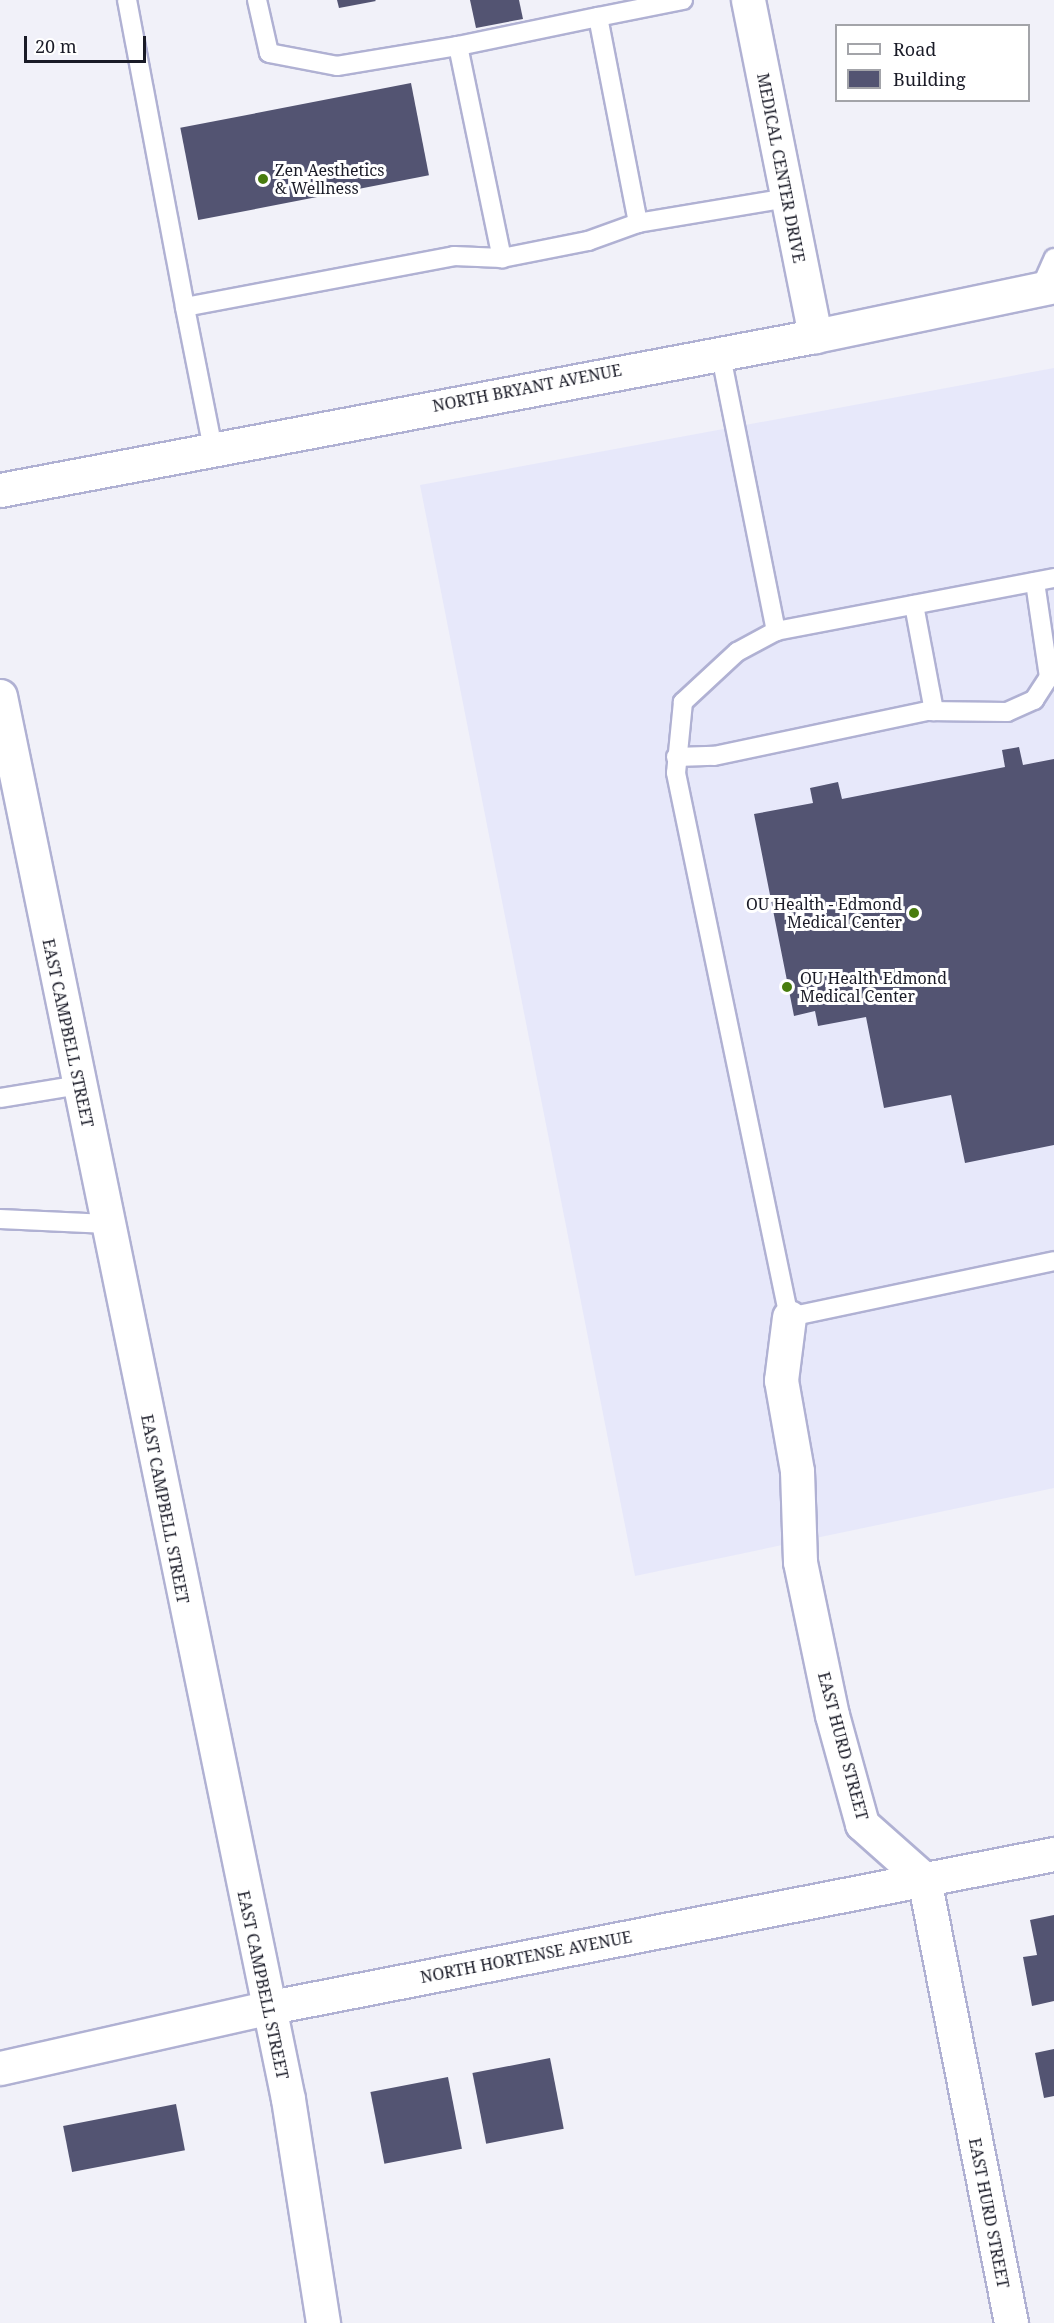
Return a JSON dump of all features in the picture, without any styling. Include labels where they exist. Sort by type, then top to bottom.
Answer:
[{"type":"street","name":"MEDICAL CENTER DRIVE","points":[[748,0],[815,336]]},
{"type":"street","name":"NORTH BRYANT AVENUE","points":[[0,490],[720,351],[815,336],[1047,287]]},
{"type":"street","name":"EAST CAMPBELL STREET","points":[[0,696],[10,796],[79,1085],[266,2008],[288,2099],[323,2323]]},
{"type":"street","name":"EAST HURD STREET","points":[[789,1317],[781,1380],[796,1471],[800,1562],[832,1715],[862,1824],[924,1879],[1011,2323]]},
{"type":"street","name":"NORTH HORTENSE AVENUE","points":[[0,2068],[266,2008],[1054,1854]]},
{"type":"lane","points":[[127,0],[213,449]]},
{"type":"lane","points":[[257,0],[269,53],[337,66],[458,46],[683,0]]},
{"type":"lane","points":[[598,17],[638,223]]},
{"type":"lane","points":[[458,46],[502,258]]},
{"type":"lane","points":[[185,307],[454,256],[502,258],[588,241],[638,223],[787,198]]},
{"type":"lane","points":[[1047,287],[1054,258]]},
{"type":"lane","points":[[720,351],[776,631]]},
{"type":"lane","points":[[1054,578],[776,631],[737,652],[683,702],[676,758],[789,1317],[1054,1261]]},
{"type":"lane","points":[[676,758],[714,756],[934,711],[1006,712],[1034,700],[1049,677],[1035,582]]},
{"type":"lane","points":[[914,605],[934,711]]},
{"type":"lane","points":[[0,1098],[79,1085]]},
{"type":"lane","points":[[0,1219],[108,1224]]},
{"type":"shaded area","name":"OU Health Edmond Medical Center","points":[[1054,368],[1054,1488],[635,1576],[420,485]]},
{"type":"building","points":[[337,0],[375,0],[376,1],[339,8]]},
{"type":"building","points":[[470,0],[519,0],[523,19],[476,28]]},
{"type":"building","points":[[411,83],[429,175],[198,220],[180,128]]},
{"type":"building","name":"OU Health - Edmond Medical Center","points":[[1019,747],[1023,765],[1054,759],[1054,1145],[965,1163],[951,1095],[884,1108],[866,1017],[818,1026],[815,1011],[794,1016],[754,814],[813,803],[810,788],[838,782],[842,799],[1005,767],[1002,750]]},
{"type":"building","points":[[1054,1915],[1054,2001],[1032,2006],[1023,1957],[1037,1955],[1030,1920]]},
{"type":"building","points":[[1054,2049],[1054,2096],[1044,2098],[1035,2053]]},
{"type":"building","points":[[550,2058],[564,2129],[486,2144],[472,2073]]},
{"type":"building","points":[[448,2077],[462,2149],[384,2164],[370,2092]]},
{"type":"building","points":[[176,2104],[185,2150],[72,2172],[63,2126]]},
{"type":"place","name":"Zen Aesthetics & Wellness","points":[[263,179]]},
{"type":"place","name":"OU Health - Edmond Medical Center","points":[[914,913]]},
{"type":"place","name":"OU Health Edmond Medical Center","points":[[787,987]]}]
